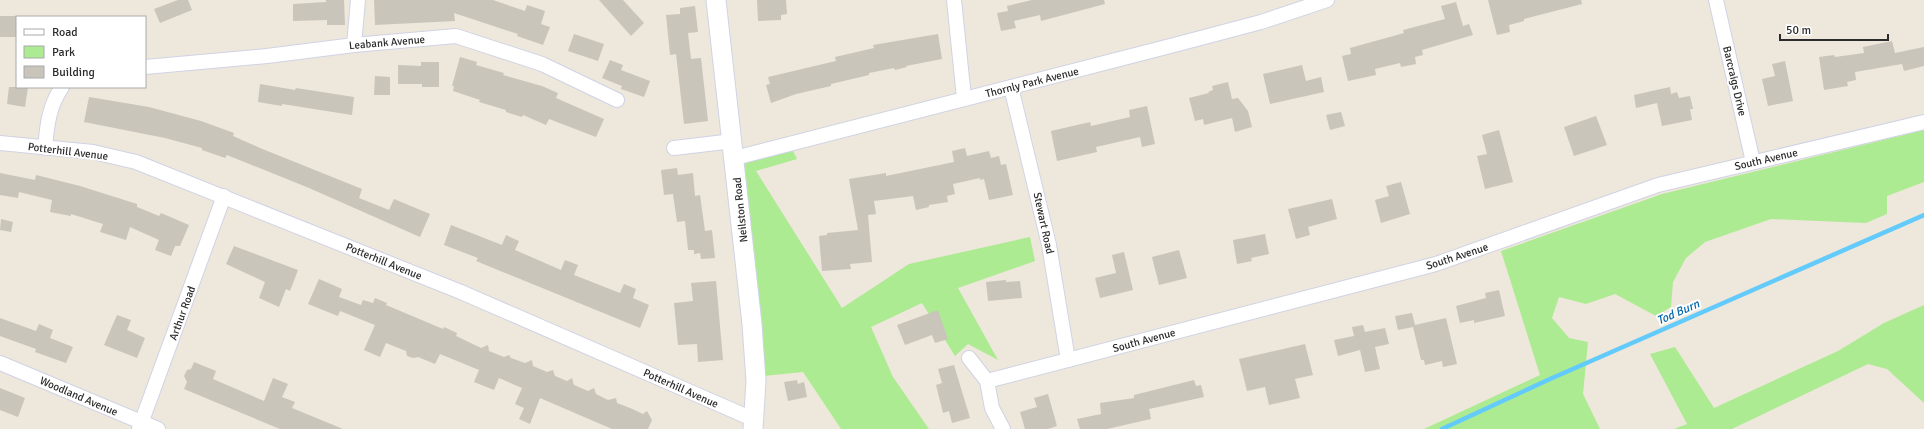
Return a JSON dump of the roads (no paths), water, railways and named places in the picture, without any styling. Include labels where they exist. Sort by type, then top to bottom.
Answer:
[{"type":"main road","name":"Neilston Road","points":[[716,0],[743,228],[755,355],[754,425]]},
{"type":"street","points":[[354,45],[358,0]]},
{"type":"street","points":[[954,0],[964,98]]},
{"type":"street","name":"Thornly Park Avenue","points":[[674,148],[734,149],[964,98],[1261,22],[1327,0]]},
{"type":"street","name":"Barcraigs Drive","points":[[1716,0],[1753,162]]},
{"type":"street","name":"Leabank Avenue","points":[[146,67],[456,36],[542,64],[617,100]]},
{"type":"street","name":"Stewart Road","points":[[1010,87],[1049,245],[1068,360]]},
{"type":"street","points":[[45,148],[48,120],[54,99],[61,88]]},
{"type":"street","name":"South Avenue","points":[[987,381],[1436,264],[1658,185],[1924,122]]},
{"type":"street","name":"Potterhill Avenue","points":[[0,143],[93,152],[136,162],[461,292],[754,425]]},
{"type":"street","name":"Arthur Road","points":[[140,426],[224,196]]},
{"type":"street","points":[[969,358],[987,381],[992,408],[1003,429]]},
{"type":"street","name":"Woodland Avenue","points":[[0,363],[140,426],[158,429]]},
{"type":"waterway","name":"Tod Burn","points":[[1442,429],[1550,379],[1924,215]]}]
